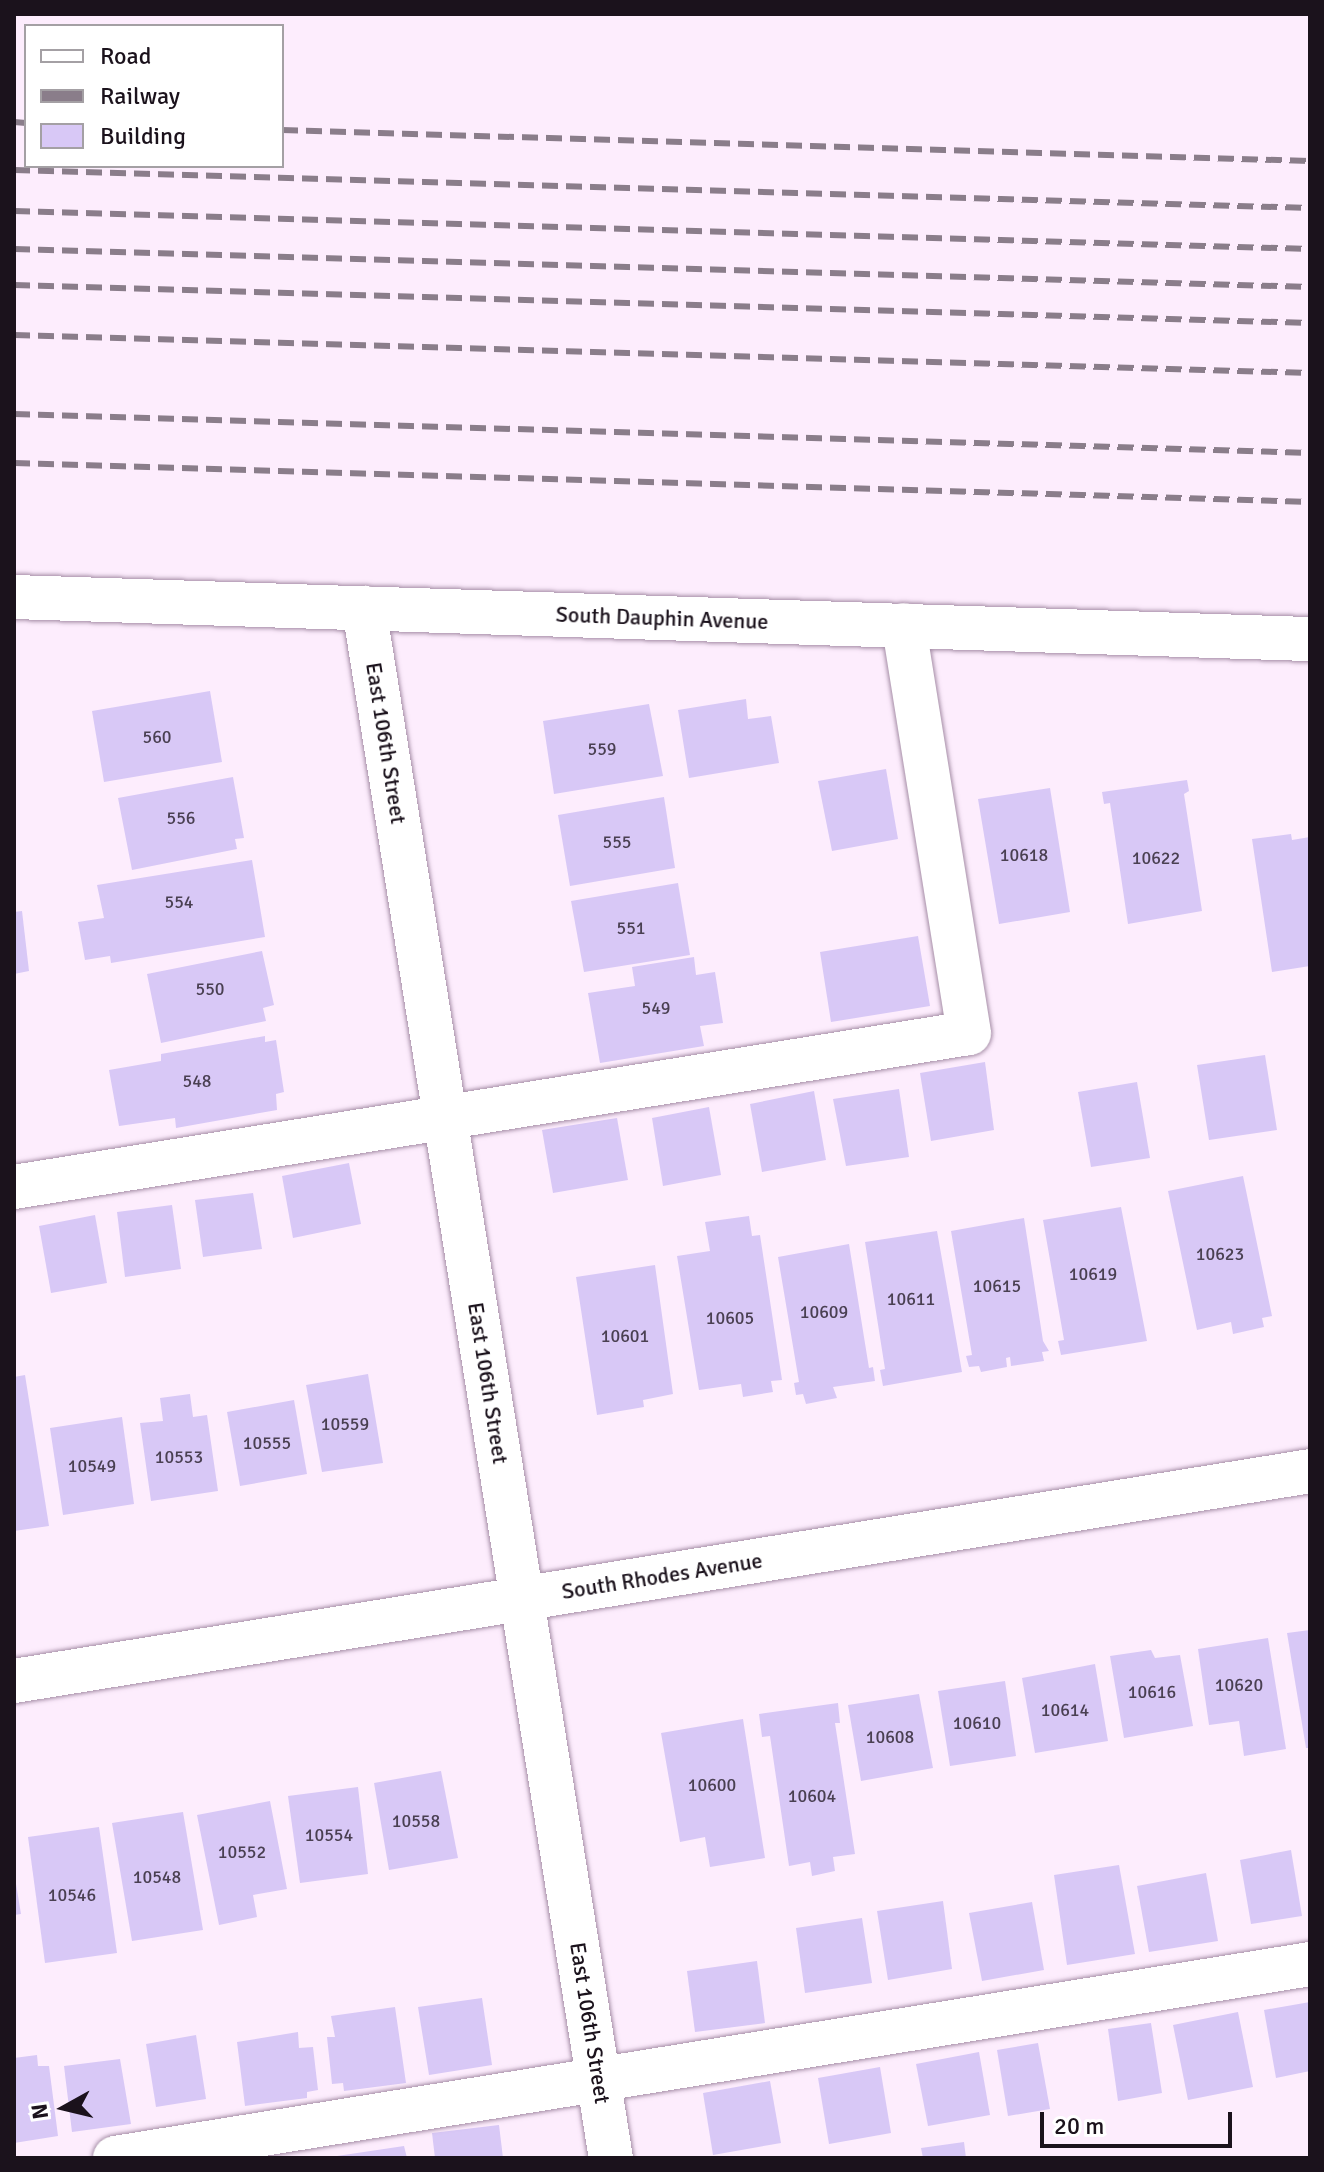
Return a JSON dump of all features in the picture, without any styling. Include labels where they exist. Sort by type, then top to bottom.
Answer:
[{"type":"street","name":"South Dauphin Avenue","points":[[14,597],[1310,639]]},
{"type":"street","name":"East 106th Street","points":[[364,608],[611,2158]]},
{"type":"street","points":[[14,1187],[969,1033],[904,625]]},
{"type":"street","name":"South Rhodes Avenue","points":[[14,1681],[1310,1471]]},
{"type":"street","points":[[115,2158],[1310,1964]]},
{"type":"building","points":[[210,691],[222,762],[104,782],[92,711]]},
{"type":"building","points":[[746,699],[748,719],[771,716],[779,763],[689,778],[678,710]]},
{"type":"building","points":[[649,704],[663,776],[554,794],[543,721]]},
{"type":"building","points":[[886,769],[898,839],[832,851],[818,781]]},
{"type":"building","points":[[233,777],[244,838],[235,839],[237,849],[132,870],[118,798]]},
{"type":"building","points":[[1187,780],[1189,791],[1184,794],[1202,911],[1128,924],[1110,803],[1104,804],[1102,792]]},
{"type":"building","points":[[1050,788],[1070,912],[999,924],[978,799]]},
{"type":"building","points":[[664,797],[675,868],[570,886],[558,815]]},
{"type":"building","points":[[1291,834],[1292,840],[1310,837],[1310,966],[1272,972],[1252,839]]},
{"type":"building","points":[[252,860],[265,937],[111,963],[110,956],[85,960],[78,922],[104,918],[97,885]]},
{"type":"building","points":[[678,883],[690,955],[584,972],[571,901]]},
{"type":"building","points":[[22,911],[29,971],[14,974],[14,912]]},
{"type":"building","points":[[918,936],[930,1006],[831,1022],[820,952]]},
{"type":"building","points":[[262,951],[274,1005],[263,1008],[266,1021],[161,1043],[147,974]]},
{"type":"building","points":[[694,957],[696,975],[715,972],[723,1023],[700,1026],[704,1046],[600,1063],[588,993],[635,986],[632,967]]},
{"type":"building","points":[[265,1036],[265,1042],[276,1040],[284,1092],[276,1094],[277,1110],[176,1128],[175,1118],[119,1126],[109,1070],[161,1061],[161,1054]]},
{"type":"building","points":[[1265,1055],[1277,1130],[1209,1140],[1197,1065]]},
{"type":"building","points":[[985,1062],[994,1130],[931,1141],[920,1073]]},
{"type":"building","points":[[1137,1082],[1150,1158],[1091,1167],[1078,1092]]},
{"type":"building","points":[[899,1089],[909,1157],[846,1166],[833,1099]]},
{"type":"building","points":[[814,1091],[826,1160],[762,1172],[750,1104]]},
{"type":"building","points":[[709,1107],[721,1175],[663,1186],[652,1118]]},
{"type":"building","points":[[617,1118],[628,1180],[553,1193],[542,1130]]},
{"type":"building","points":[[349,1163],[361,1224],[293,1238],[282,1176]]},
{"type":"building","points":[[1243,1176],[1272,1316],[1262,1318],[1264,1327],[1233,1334],[1231,1322],[1197,1330],[1168,1191]]},
{"type":"building","points":[[253,1193],[262,1249],[203,1257],[195,1200]]},
{"type":"building","points":[[172,1205],[181,1269],[125,1277],[117,1212]]},
{"type":"building","points":[[1121,1207],[1147,1341],[1061,1355],[1058,1341],[1064,1340],[1043,1220]]},
{"type":"building","points":[[95,1215],[107,1283],[51,1293],[39,1226]]},
{"type":"building","points":[[749,1216],[752,1236],[760,1235],[782,1380],[771,1381],[773,1392],[743,1397],[741,1384],[699,1390],[677,1256],[710,1251],[705,1222]]},
{"type":"building","points":[[1024,1218],[1043,1341],[1049,1351],[1042,1352],[1044,1361],[1011,1366],[1010,1357],[1006,1358],[1007,1367],[981,1372],[979,1366],[969,1367],[966,1356],[972,1355],[951,1231]]},
{"type":"building","points":[[937,1231],[962,1372],[883,1386],[880,1370],[885,1369],[865,1242]]},
{"type":"building","points":[[849,1244],[869,1368],[873,1367],[875,1381],[833,1387],[837,1398],[806,1404],[803,1394],[796,1395],[794,1383],[799,1382],[778,1257]]},
{"type":"building","points":[[655,1265],[673,1394],[643,1400],[644,1407],[597,1415],[576,1277]]},
{"type":"building","points":[[368,1374],[383,1463],[322,1472],[306,1385]]},
{"type":"building","points":[[25,1375],[49,1526],[14,1531],[14,1377]]},
{"type":"building","points":[[190,1394],[193,1417],[207,1415],[218,1491],[151,1501],[140,1423],[163,1421],[160,1398]]},
{"type":"building","points":[[294,1400],[307,1474],[240,1486],[227,1412]]},
{"type":"building","points":[[122,1417],[134,1504],[63,1515],[50,1428]]},
{"type":"building","points":[[1310,1630],[1310,1748],[1306,1748],[1287,1633]]},
{"type":"building","points":[[1268,1638],[1286,1749],[1244,1756],[1239,1721],[1209,1725],[1198,1649]]},
{"type":"building","points":[[1151,1650],[1155,1658],[1180,1655],[1193,1726],[1124,1738],[1110,1656]]},
{"type":"building","points":[[1095,1664],[1108,1741],[1035,1753],[1022,1678]]},
{"type":"building","points":[[1005,1681],[1016,1756],[950,1766],[938,1691]]},
{"type":"building","points":[[919,1694],[933,1768],[861,1781],[848,1705]]},
{"type":"building","points":[[838,1703],[840,1723],[835,1723],[855,1854],[833,1857],[835,1871],[812,1876],[810,1862],[789,1866],[770,1736],[762,1737],[759,1714]]},
{"type":"building","points":[[743,1719],[765,1858],[710,1867],[705,1837],[680,1842],[661,1733]]},
{"type":"building","points":[[441,1771],[458,1858],[389,1870],[374,1783]]},
{"type":"building","points":[[358,1787],[368,1874],[300,1883],[288,1796]]},
{"type":"building","points":[[270,1801],[287,1889],[253,1895],[257,1917],[219,1925],[197,1815]]},
{"type":"building","points":[[183,1812],[203,1930],[132,1941],[112,1823]]},
{"type":"building","points":[[99,1827],[117,1953],[45,1963],[28,1837]]},
{"type":"building","points":[[1291,1850],[1302,1916],[1251,1924],[1240,1860]]},
{"type":"building","points":[[1119,1865],[1135,1954],[1067,1965],[1054,1875]]},
{"type":"building","points":[[14,1872],[21,1914],[14,1915]]},
{"type":"building","points":[[1206,1873],[1218,1941],[1149,1952],[1137,1886]]},
{"type":"building","points":[[943,1901],[952,1969],[888,1980],[877,1911]]},
{"type":"building","points":[[1032,1902],[1044,1970],[982,1981],[969,1913]]},
{"type":"building","points":[[862,1918],[872,1983],[805,1993],[796,1928]]},
{"type":"building","points":[[757,1961],[765,2023],[695,2032],[687,1971]]},
{"type":"building","points":[[482,1998],[492,2065],[429,2075],[418,2007]]},
{"type":"building","points":[[1310,2002],[1310,2071],[1276,2078],[1264,2010]]},
{"type":"building","points":[[395,2007],[406,2083],[344,2091],[343,2083],[332,2084],[327,2037],[335,2037],[331,2016]]},
{"type":"building","points":[[1238,2012],[1253,2087],[1188,2100],[1173,2025]]},
{"type":"building","points":[[1151,2023],[1162,2093],[1118,2101],[1108,2029]]},
{"type":"building","points":[[298,2032],[299,2048],[313,2047],[318,2090],[307,2092],[307,2098],[245,2106],[237,2042]]},
{"type":"building","points":[[196,2035],[206,2099],[156,2107],[146,2044]]},
{"type":"building","points":[[1038,2043],[1050,2109],[1008,2116],[997,2050]]},
{"type":"building","points":[[979,2052],[990,2115],[928,2126],[916,2064]]},
{"type":"building","points":[[37,2055],[38,2066],[49,2066],[58,2136],[14,2143],[14,2058]]},
{"type":"building","points":[[120,2059],[131,2124],[72,2132],[64,2066]]},
{"type":"building","points":[[880,2067],[891,2133],[829,2144],[818,2078]]},
{"type":"building","points":[[770,2081],[781,2143],[713,2155],[703,2093]]},
{"type":"building","points":[[499,2125],[503,2158],[435,2158],[432,2133]]},
{"type":"building","points":[[964,2142],[966,2158],[923,2158],[921,2148]]},
{"type":"building","points":[[404,2146],[407,2158],[337,2158],[337,2156]]},
{"type":"railway","points":[[14,122],[24,123]]},
{"type":"railway","points":[[284,130],[1310,161]]},
{"type":"railway","points":[[14,170],[1310,208]]},
{"type":"railway","points":[[14,211],[1310,249]]},
{"type":"railway","points":[[14,249],[1310,287]]},
{"type":"railway","points":[[14,285],[1310,323]]},
{"type":"railway","points":[[14,335],[1310,373]]},
{"type":"railway","points":[[14,414],[1310,453]]},
{"type":"railway","points":[[14,463],[1310,502]]}]
